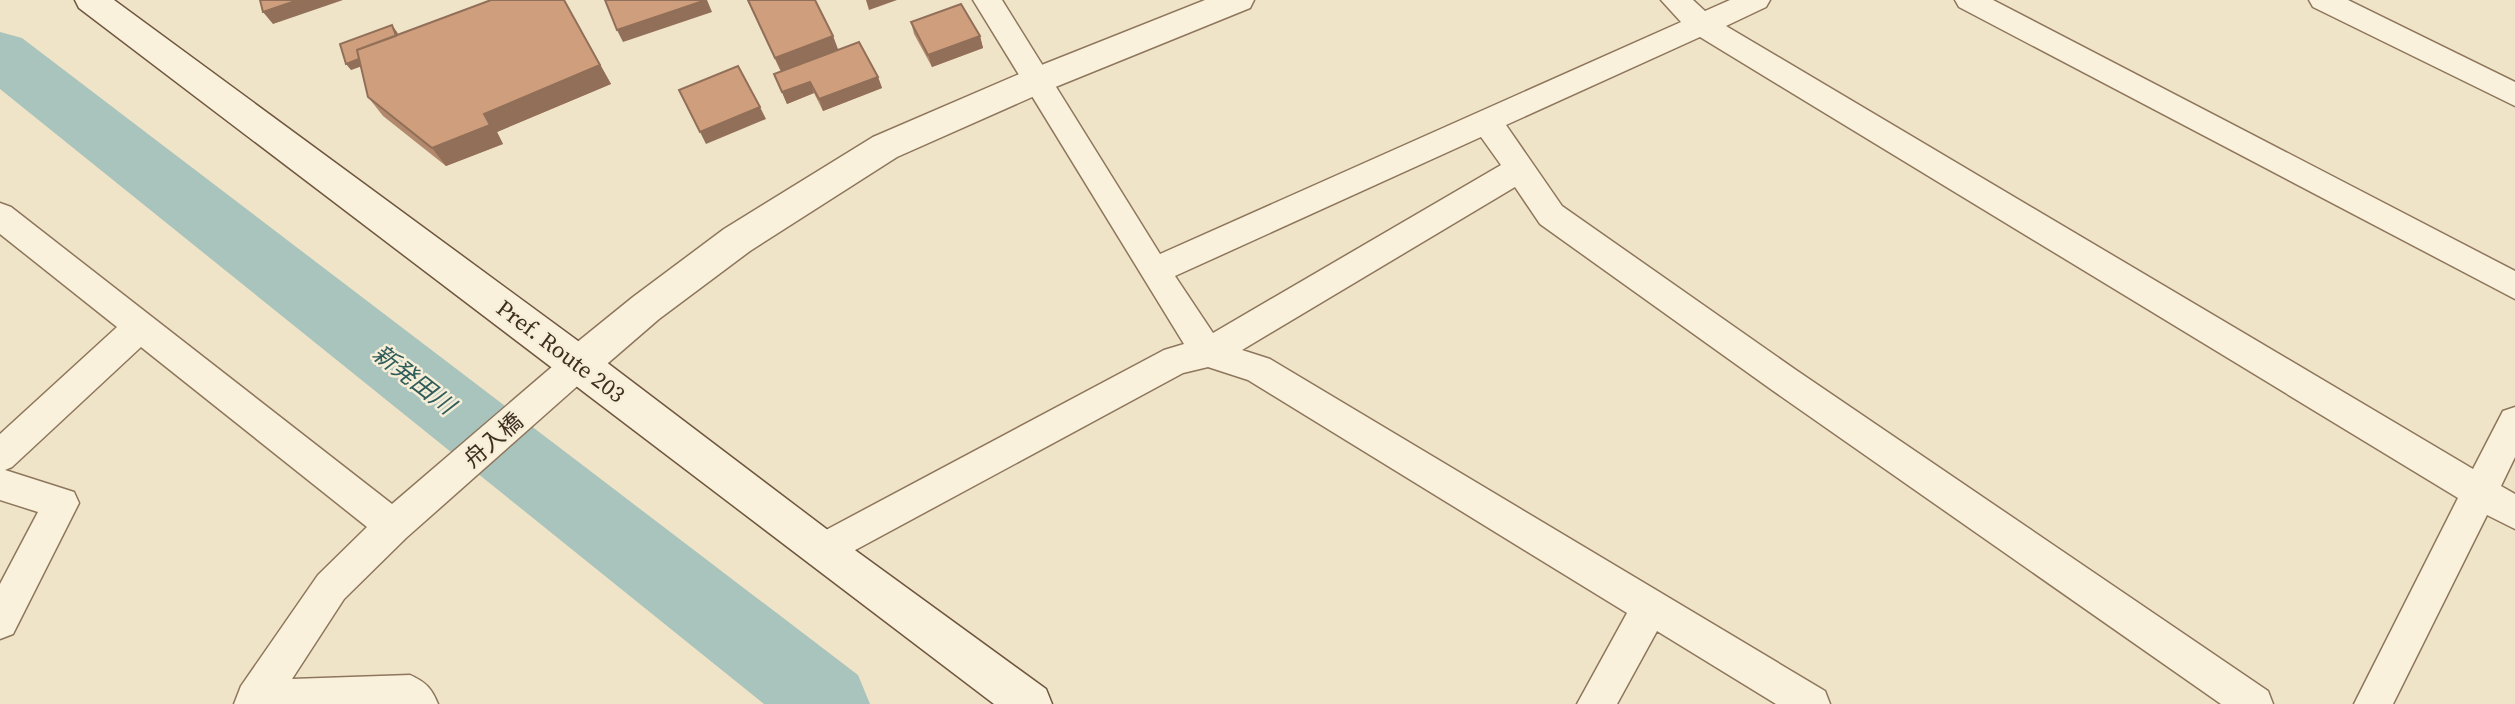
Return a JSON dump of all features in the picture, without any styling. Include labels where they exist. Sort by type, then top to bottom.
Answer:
[{"type":"main road","name":"Pref. Route 203","points":[[91,0],[579,364],[822,551],[1030,704]]},
{"type":"main road","points":[[579,364],[646,308],[737,240],[885,147],[1036,81],[1238,0]]},
{"type":"street","points":[[986,0],[1208,353],[1258,369],[1650,607],[1766,693],[1811,704]]},
{"type":"street","points":[[1675,0],[1702,25],[2515,513]]},
{"type":"street","points":[[1154,271],[1756,0]]},
{"type":"street","points":[[1969,0],[2515,286]]},
{"type":"street","points":[[2323,0],[2515,95]]},
{"type":"street","points":[[1487,121],[1551,215],[1784,380],[2254,704]]},
{"type":"street","points":[[822,551],[1176,360],[1208,353],[1520,169]]},
{"type":"street","points":[[0,216],[393,526]]},
{"type":"street","points":[[0,456],[141,326]]},
{"type":"street","name":"舟入橋","points":[[254,702],[331,586],[393,526],[579,364]]},
{"type":"street","points":[[2373,704],[2515,422]]},
{"type":"street","points":[[0,484],[61,503],[0,621]]},
{"type":"street","points":[[1595,704],[1650,607]]},
{"type":"street","points":[[254,702],[410,694],[419,704]]},
{"type":"building","points":[[260,0],[298,0],[263,12]]},
{"type":"building","points":[[491,0],[564,0],[600,65],[484,114],[490,125],[432,148],[368,97],[357,50]]},
{"type":"building","points":[[605,0],[706,0],[617,30]]},
{"type":"building","points":[[748,0],[815,0],[833,36],[775,58]]},
{"type":"building","points":[[961,4],[980,36],[928,55],[911,22]]},
{"type":"building","points":[[392,25],[396,36],[357,50],[359,59],[346,64],[340,44]]},
{"type":"building","points":[[859,42],[878,77],[819,99],[810,82],[782,92],[774,74]]},
{"type":"building","points":[[738,66],[760,107],[700,132],[679,90]]},
{"type":"waterway","name":"新発田川","points":[[0,55],[829,704]]}]
